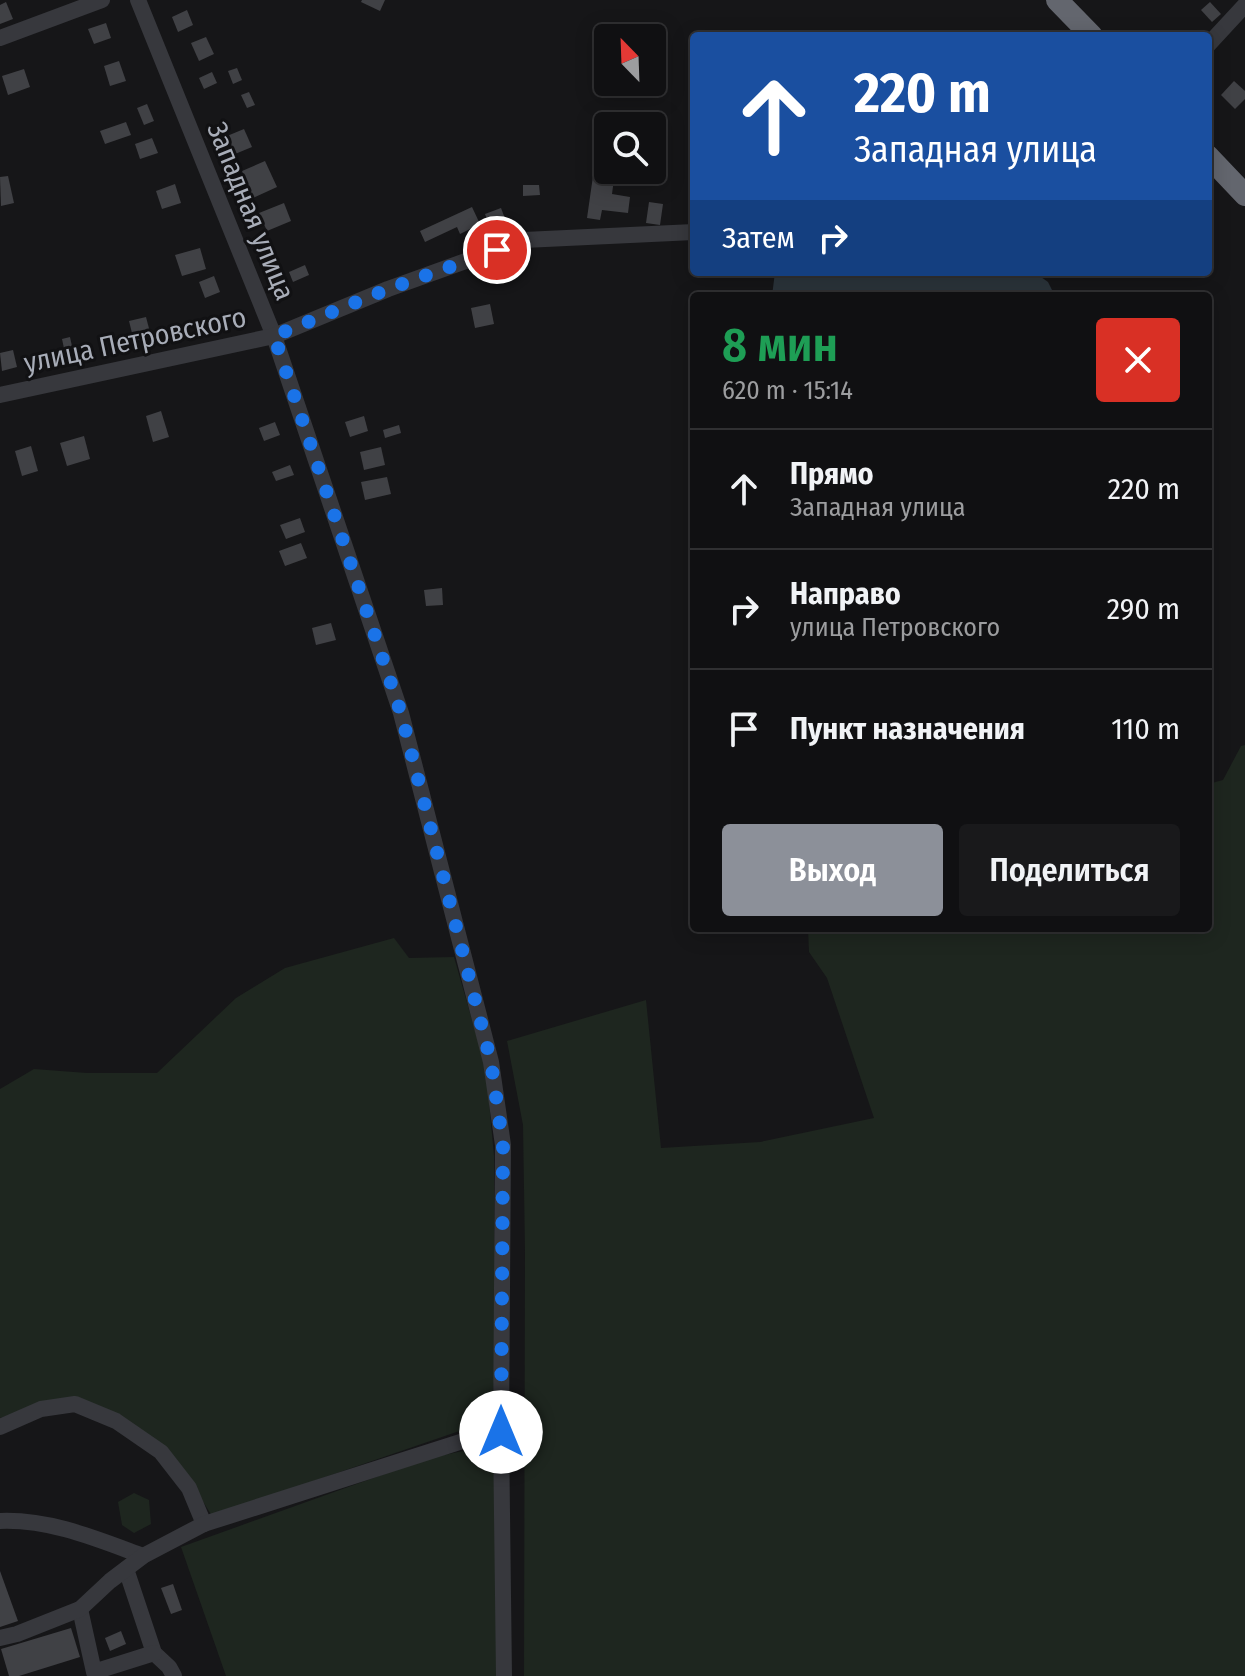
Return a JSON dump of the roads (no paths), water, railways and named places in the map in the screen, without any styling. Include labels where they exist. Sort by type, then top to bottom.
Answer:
[{"type":"highway","points":[[1057,0],[1088,32]]},
{"type":"highway","points":[[1212,160],[1245,195]]},
{"type":"street","points":[[0,38],[102,0]]},
{"type":"street","name":"Западная улица","points":[[138,0],[274,336],[401,713],[491,1062],[503,1145],[501,1432],[504,1676]]},
{"type":"street","points":[[1212,41],[1245,5]]},
{"type":"street","name":"улица Петровского","points":[[0,395],[274,336],[388,289],[524,240],[690,232]]},
{"type":"street","points":[[0,1427],[41,1409],[75,1404],[116,1421],[161,1452],[189,1488],[204,1524]]},
{"type":"street","points":[[0,1638],[80,1609],[143,1556],[204,1524],[463,1441],[501,1432]]},
{"type":"street","points":[[0,1521],[43,1524],[82,1533],[143,1556]]},
{"type":"street","points":[[126,1569],[154,1653],[174,1676]]},
{"type":"street","points":[[80,1609],[94,1674],[154,1653]]}]
